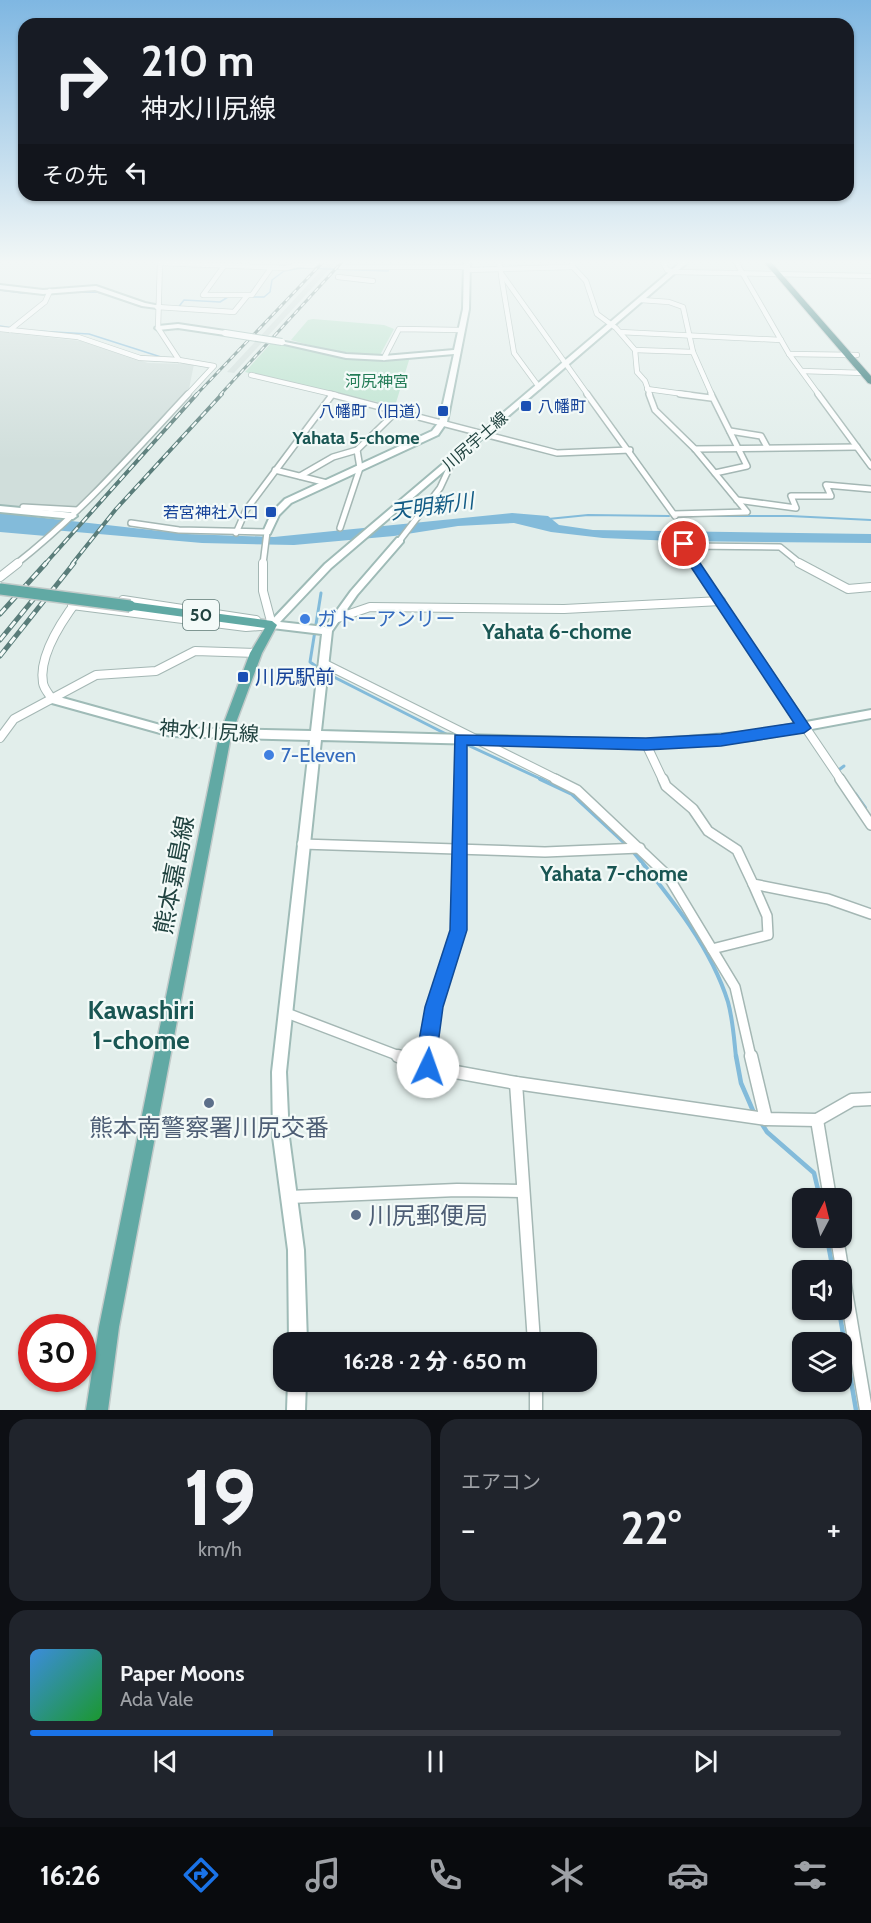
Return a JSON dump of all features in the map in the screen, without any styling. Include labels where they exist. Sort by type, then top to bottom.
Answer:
[{"type":"highway","points":[[826,328],[867,372]]},
{"type":"highway","points":[[831,328],[857,355],[871,381]]},
{"type":"main road","name":"50","points":[[0,589],[272,625]]},
{"type":"main road","name":"熊本嘉島線","points":[[97,1410],[109,1327],[225,736],[256,652],[272,625]]},
{"type":"street","points":[[158,328],[179,360]]},
{"type":"street","points":[[190,328],[282,342],[328,354],[384,358],[457,352]]},
{"type":"street","points":[[509,328],[514,353],[539,387]]},
{"type":"street","points":[[541,328],[675,516],[747,512],[695,449],[655,410],[645,381],[637,372],[635,350],[615,328]]},
{"type":"street","name":"川尻宇土線","points":[[272,625],[303,589],[351,546],[609,328]]},
{"type":"street","points":[[689,328],[693,352],[711,398],[747,466],[715,473]]},
{"type":"street","points":[[773,328],[789,354],[871,466]]},
{"type":"street","points":[[0,329],[78,337],[140,358],[179,360],[214,366],[55,534],[0,577]]},
{"type":"street","points":[[272,625],[263,605],[262,557],[267,531],[281,506],[435,433],[443,422],[461,330],[399,329],[384,358]]},
{"type":"street","points":[[620,332],[781,340]]},
{"type":"street","points":[[635,350],[693,352]]},
{"type":"street","points":[[789,354],[857,355]]},
{"type":"street","points":[[802,371],[867,372]]},
{"type":"street","points":[[251,375],[398,410],[557,453],[630,450]]},
{"type":"street","points":[[647,389],[711,398]]},
{"type":"street","points":[[236,533],[246,510],[332,395]]},
{"type":"street","points":[[300,476],[333,457],[357,450],[376,428],[398,410]]},
{"type":"street","points":[[730,431],[761,436],[767,447]]},
{"type":"street","points":[[695,449],[857,447]]},
{"type":"street","points":[[340,528],[360,468],[357,450]]},
{"type":"street","points":[[298,1332],[296,1250],[281,1137],[279,1082],[284,1012],[327,631],[333,619],[400,540],[412,521],[440,488],[453,460]]},
{"type":"street","points":[[275,470],[327,483]]},
{"type":"street","points":[[737,500],[796,508],[791,496],[831,496],[826,485],[871,489]]},
{"type":"street","points":[[43,513],[23,507],[74,514]]},
{"type":"street","points":[[0,509],[74,514]]},
{"type":"street","points":[[131,523],[179,530],[236,533],[267,531]]},
{"type":"street","points":[[871,587],[848,589],[803,566],[780,547],[685,545],[695,564],[871,825]]},
{"type":"street","points":[[52,699],[43,682],[44,668],[50,649],[72,605],[82,594],[242,616],[272,625],[327,631]]},
{"type":"street","points":[[333,619],[370,607],[564,609],[721,601]]},
{"type":"street","points":[[72,605],[246,627],[272,625]]},
{"type":"street","points":[[0,738],[14,719],[96,675],[156,671],[195,651],[256,652]]},
{"type":"street","points":[[323,663],[577,789],[668,876],[735,987],[766,1119]]},
{"type":"street","name":"神水川尻線","points":[[52,699],[171,732],[225,736],[314,734],[646,744],[721,740],[804,728],[871,714]]},
{"type":"street","points":[[428,1067],[427,1046],[434,1007],[458,930],[460,739]]},
{"type":"street","points":[[646,744],[666,786],[693,808],[708,831],[737,850],[766,916],[768,935],[712,949]]},
{"type":"street","points":[[302,844],[545,852],[640,848]]},
{"type":"street","points":[[753,884],[784,893],[850,903],[871,914]]},
{"type":"street","points":[[284,1012],[428,1067],[516,1083],[766,1119],[817,1120],[852,1100],[871,1100]]},
{"type":"street","points":[[516,1083],[533,1332]]},
{"type":"street","points":[[817,1120],[828,1188]]},
{"type":"street","points":[[289,1197],[458,1190],[522,1191]]},
{"type":"street","points":[[839,1248],[866,1410]]},
{"type":"street","points":[[296,1410],[297,1392]]},
{"type":"street","points":[[536,1392],[536,1410]]},
{"type":"shaded area","points":[[268,328],[276,328],[234,373],[227,372]]},
{"type":"shaded area","points":[[0,332],[81,341],[148,363],[194,364],[189,389],[70,515],[0,506]]},
{"type":"green space","points":[[301,328],[394,329],[380,355],[357,354],[291,340]]},
{"type":"green space","name":"河尻神宮","points":[[272,342],[347,359],[410,357],[395,406],[245,372]]},
{"type":"water","points":[[0,513],[187,534],[274,537],[512,513],[548,516],[559,525],[593,530],[871,534],[871,543],[603,538],[551,532],[514,523],[458,526],[394,536],[294,545],[202,543],[53,530],[46,536],[0,532]]},
{"type":"waterway","points":[[37,331],[89,334],[161,357]]},
{"type":"waterway","points":[[548,519],[588,515],[669,516]]},
{"type":"waterway","points":[[684,516],[790,516],[871,520]]},
{"type":"waterway","points":[[320,669],[310,662],[321,593]]},
{"type":"waterway","points":[[326,673],[448,735]]},
{"type":"waterway","points":[[461,742],[543,780]]},
{"type":"waterway","points":[[836,772],[844,766]]},
{"type":"waterway","points":[[540,779],[572,794],[627,845]]},
{"type":"waterway","points":[[855,794],[865,808]]},
{"type":"waterway","points":[[632,850],[687,922],[711,961],[728,1002],[736,1057]]},
{"type":"waterway","points":[[736,1056],[741,1083],[754,1113]]},
{"type":"waterway","points":[[760,1121],[767,1132],[814,1173],[818,1188]]},
{"type":"waterway","points":[[829,1248],[831,1260]]},
{"type":"waterway","points":[[841,1320],[856,1410]]},
{"type":"railway","points":[[196,395],[260,328]]},
{"type":"railway","points":[[220,395],[282,328]]},
{"type":"railway","points":[[45,564],[197,394]]},
{"type":"railway","points":[[72,564],[116,509],[222,394]]},
{"type":"railway","points":[[0,614],[46,563]]},
{"type":"railway","points":[[0,656],[74,563]]},
{"type":"railway","points":[[0,640],[36,596]]},
{"type":"place","name":"八幡町","points":[[526,406]]},
{"type":"place","name":"八幡町（旧道）","points":[[443,411]]},
{"type":"place","name":"若宮神社入口","points":[[271,512]]},
{"type":"place","name":"ガトーアンリー","points":[[305,619]]},
{"type":"place","name":"川尻駅前","points":[[243,677]]},
{"type":"place","name":"7-Eleven","points":[[269,755]]},
{"type":"place","name":"熊本南警察署川尻交番","points":[[209,1103]]},
{"type":"place","name":"川尻郵便局","points":[[356,1215]]},
{"type":"district","name":"Yahata 5-chome","points":[[356,438]]},
{"type":"district","name":"Yahata 6-chome","points":[[557,631]]},
{"type":"district","name":"Yahata 7-chome","points":[[614,873]]},
{"type":"district","name":"Kawashiri 1-chome","points":[[141,1025]]},
{"type":"route","points":[[428,1067],[427,1046],[434,1007],[458,930],[460,739],[646,744],[721,740],[804,728],[684,544]]},
{"type":"water label","name":"天明新川","points":[[432,506]]}]
